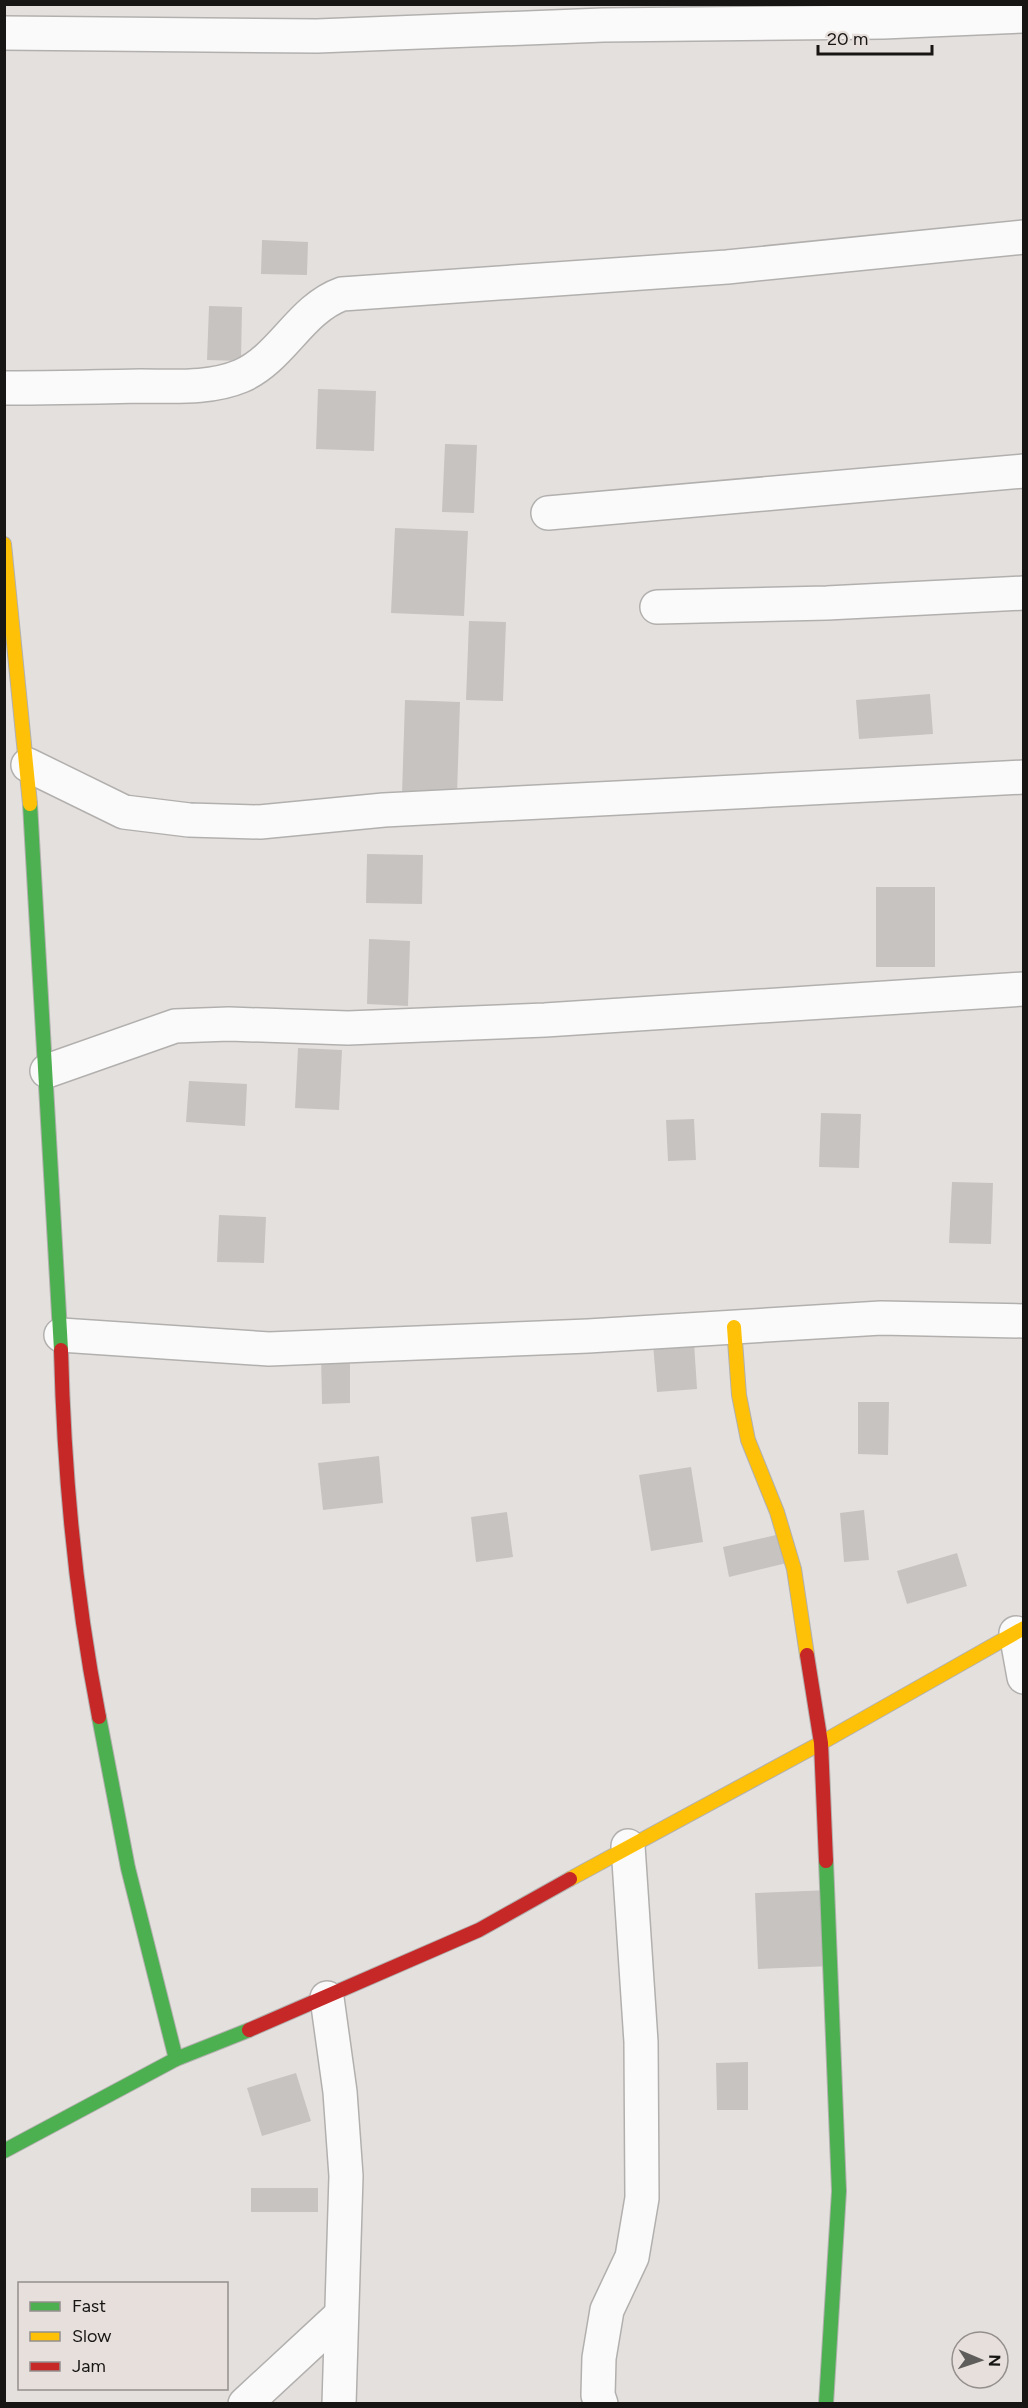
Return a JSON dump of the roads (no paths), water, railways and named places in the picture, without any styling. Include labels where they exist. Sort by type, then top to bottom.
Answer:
[{"type":"street","points":[[4,33],[317,36],[603,25],[883,22],[1023,15]]},
{"type":"street","points":[[4,388],[204,385],[241,376],[277,351],[316,307],[327,299],[342,294],[727,267],[1023,237]]},
{"type":"street","points":[[548,513],[1023,471]]},
{"type":"street","points":[[4,544],[28,765],[61,1335],[63,1444],[73,1556],[93,1687],[128,1868],[176,2059]]},
{"type":"street","points":[[657,608],[827,603],[1023,593]]},
{"type":"street","points":[[28,765],[124,812],[189,820],[260,822],[384,810],[1023,777]]},
{"type":"street","points":[[47,1071],[175,1026],[229,1024],[348,1028],[522,1021],[1023,989]]},
{"type":"street","points":[[61,1335],[269,1349],[588,1336],[881,1318],[1023,1322]]},
{"type":"street","points":[[734,1327],[739,1395],[748,1440],[777,1512],[794,1569],[821,1743],[839,2191],[826,2403]]},
{"type":"street","points":[[4,2151],[176,2059],[327,1998],[479,1930],[1020,1631],[1023,1677]]},
{"type":"street","points":[[600,2403],[598,2395],[599,2358],[607,2310],[632,2257],[642,2198],[641,2042],[628,1846]]},
{"type":"street","points":[[327,1998],[340,2092],[346,2176],[339,2403]]},
{"type":"street","points":[[245,2403],[340,2316]]}]
